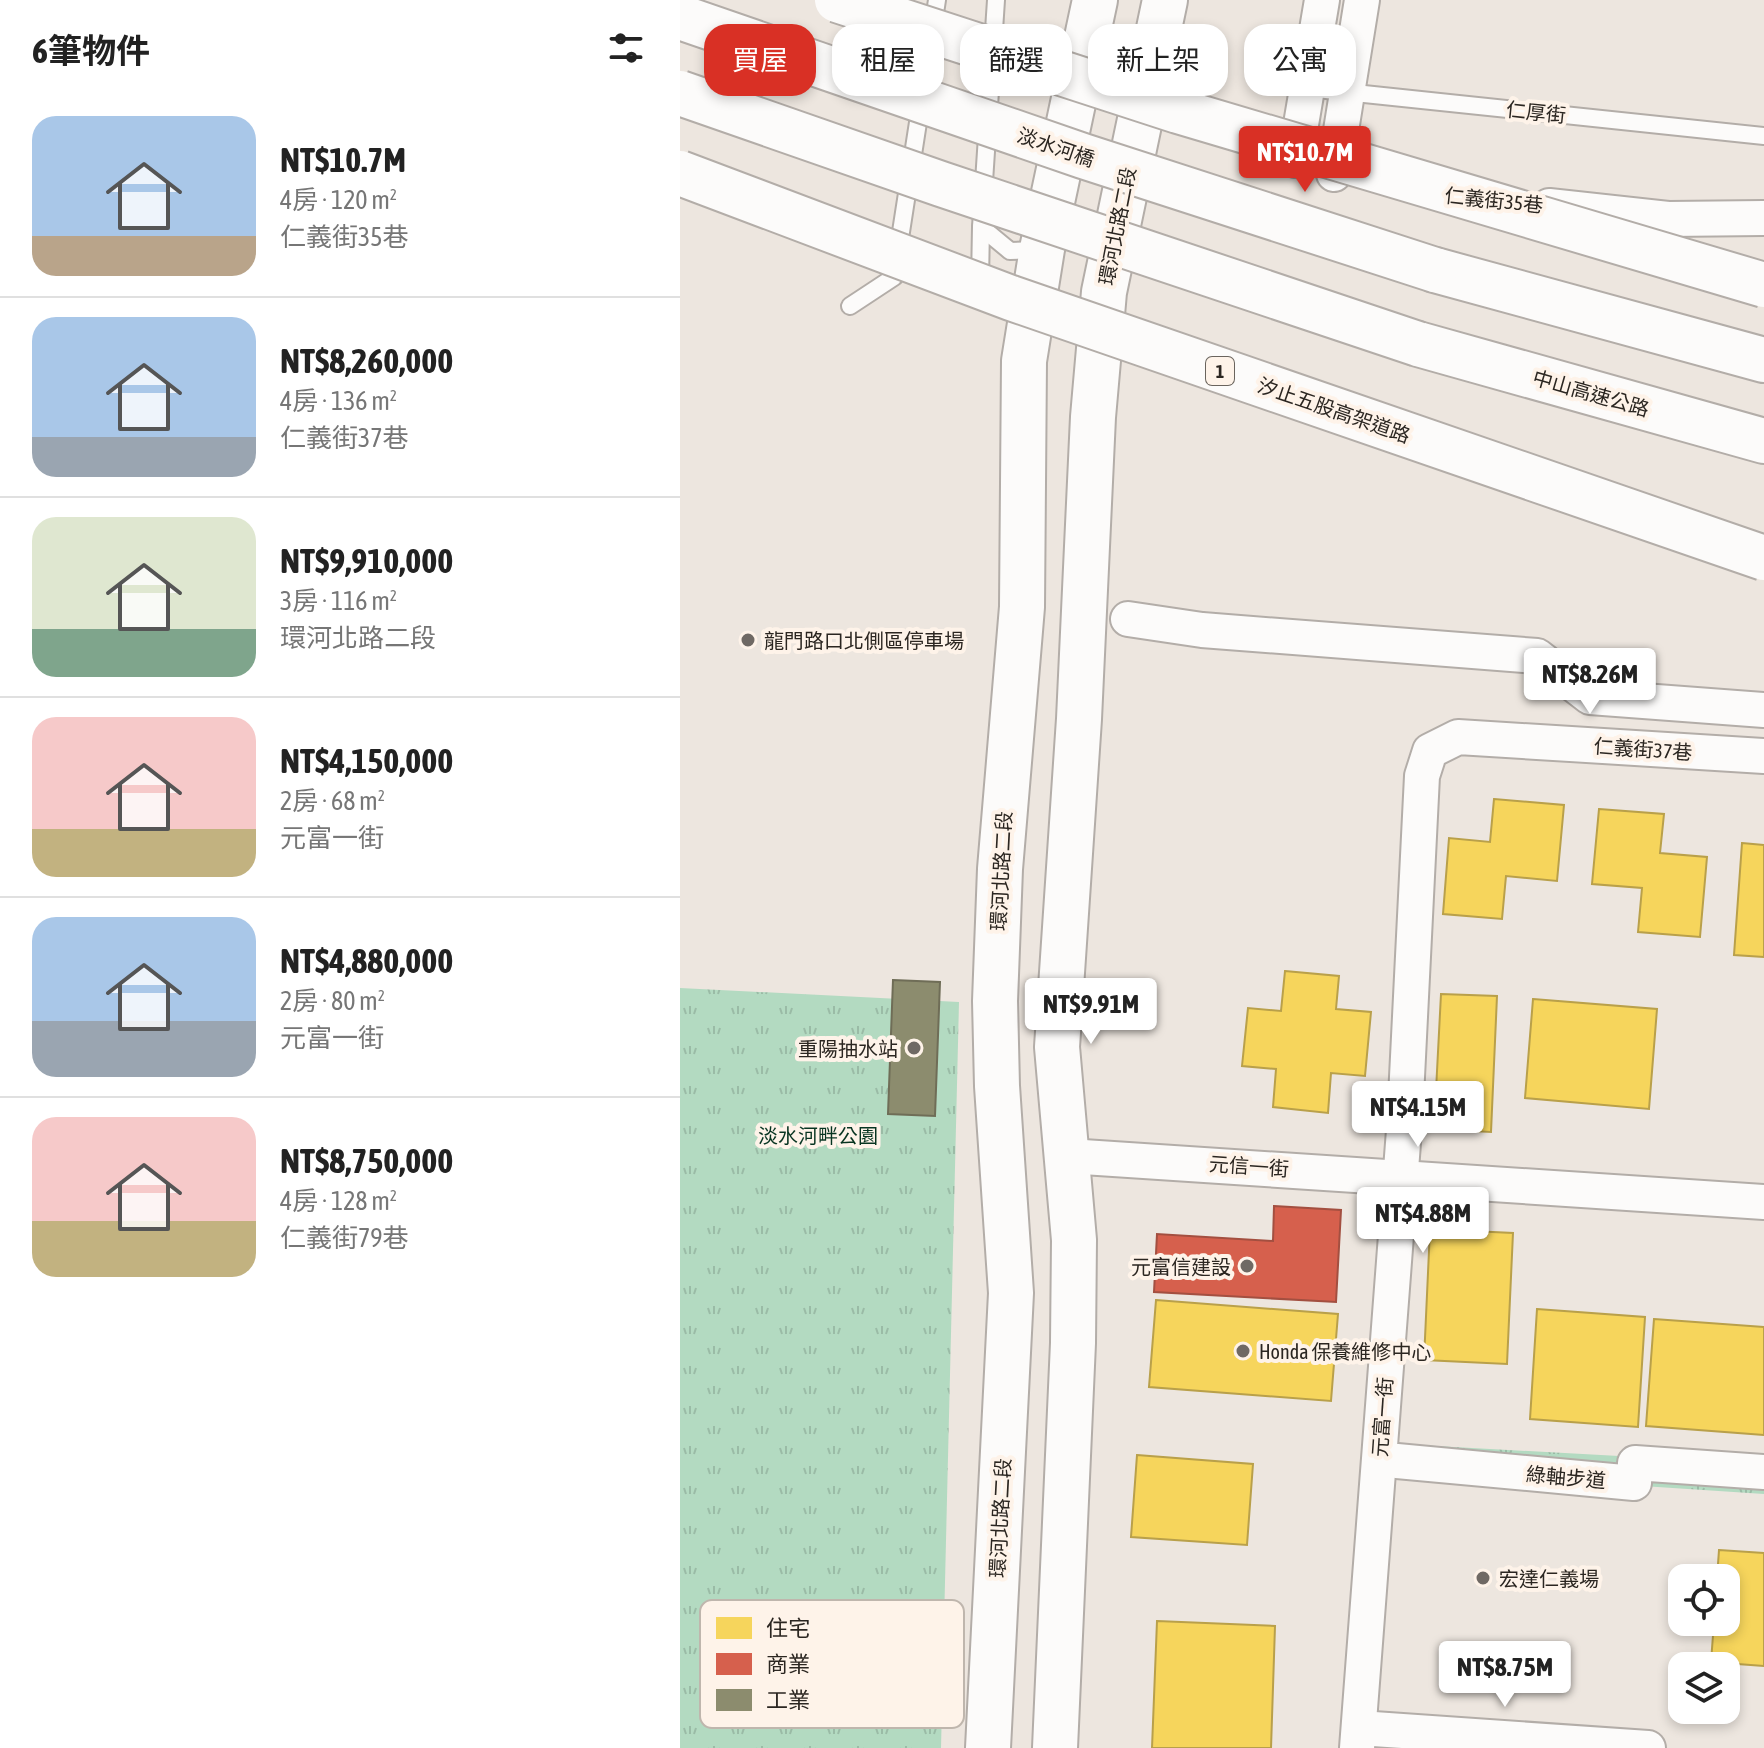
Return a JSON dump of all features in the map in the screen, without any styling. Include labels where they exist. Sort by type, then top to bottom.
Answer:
[{"type":"main road","points":[[837,0],[1178,111],[1764,285]]},
{"type":"main road","name":"環河北路二段","points":[[988,1748],[1011,1293],[997,1086],[995,1001],[1000,869],[1022,607],[1024,361],[1042,249],[1095,0]]},
{"type":"main road","name":"環河北路二段","points":[[1055,1748],[1073,1343],[1074,1240],[1057,1047],[1079,719],[1093,417],[1104,292],[1165,0]]},
{"type":"main road","name":"淡水河橋","points":[[680,17],[1083,156],[1435,270],[1764,360]]},
{"type":"main road","name":"中山高速公路","points":[[680,93],[1418,344],[1764,441]]},
{"type":"main road","name":"汐止五股高架道路","points":[[680,173],[1011,298],[1764,558]]},
{"type":"street","points":[[1318,24],[1322,0]]},
{"type":"street","points":[[1356,37],[1362,0]]},
{"type":"street","points":[[1295,160],[1306,96]]},
{"type":"street","points":[[1334,174],[1347,96]]},
{"type":"street","name":"仁義街35巷","points":[[1138,119],[1295,160],[1371,186],[1652,218],[1764,218]]},
{"type":"street","points":[[1128,619],[1202,630],[1537,656],[1590,697],[1764,710]]},
{"type":"street","name":"仁義街37巷","points":[[1430,751],[1458,737],[1764,756]]},
{"type":"street","name":"元富一街","points":[[1358,1738],[1400,1177],[1422,776],[1430,751]]},
{"type":"street","name":"元信一街","points":[[1068,1156],[1764,1202]]},
{"type":"street","name":"綠軸步道","points":[[1397,1461],[1634,1483],[1635,1463],[1764,1472]]},
{"type":"street","points":[[1358,1738],[1648,1748]]},
{"type":"lane","points":[[850,306],[894,277],[937,0]]},
{"type":"lane","points":[[996,0],[979,279],[994,303],[1031,320],[1100,339]]},
{"type":"lane","name":"仁厚街","points":[[1356,94],[1764,136]]},
{"type":"lane","points":[[981,227],[1010,251],[1042,249]]},
{"type":"green space","name":"淡水河畔公園","points":[[680,988],[959,1002],[945,1600],[700,1600],[700,1728],[941,1728],[941,1748],[680,1748]]},
{"type":"green space","points":[[1400,1444],[1764,1464],[1764,1494],[1399,1470]]},
{"type":"building: 住宅","points":[[1494,799],[1564,805],[1557,881],[1506,876],[1502,919],[1443,914],[1449,838],[1490,842]]},
{"type":"building: 住宅","points":[[1599,809],[1664,814],[1660,853],[1707,857],[1700,937],[1638,932],[1642,888],[1592,884]]},
{"type":"building: 住宅","points":[[1742,843],[1764,845],[1764,957],[1734,955]]},
{"type":"building: 住宅","points":[[1285,971],[1339,976],[1336,1009],[1371,1012],[1365,1076],[1331,1073],[1328,1113],[1273,1107],[1276,1069],[1242,1066],[1248,1008],[1281,1011]]},
{"type":"building: 住宅","points":[[1441,994],[1497,996],[1491,1132],[1434,1129]]},
{"type":"building: 住宅","points":[[1533,999],[1657,1009],[1649,1109],[1525,1098]]},
{"type":"building: 住宅","points":[[1430,1229],[1513,1233],[1507,1364],[1424,1360]]},
{"type":"building: 住宅","name":"Honda 保養維修中心","points":[[1156,1300],[1338,1314],[1331,1401],[1149,1387]]},
{"type":"building: 住宅","points":[[1537,1309],[1645,1317],[1638,1427],[1530,1419]]},
{"type":"building: 住宅","points":[[1654,1319],[1764,1327],[1764,1435],[1646,1426]]},
{"type":"building: 住宅","points":[[1137,1455],[1253,1464],[1247,1545],[1131,1537]]},
{"type":"building: 住宅","points":[[1719,1550],[1764,1553],[1764,1666],[1740,1664],[1740,1652],[1712,1652],[1713,1636],[1740,1636],[1740,1564],[1718,1564]]},
{"type":"building: 住宅","points":[[1157,1621],[1275,1626],[1271,1748],[1152,1748]]},
{"type":"building: 商業","name":"元富信建設","points":[[1274,1206],[1341,1210],[1336,1302],[1154,1292],[1157,1234],[1273,1241]]},
{"type":"building: 工業","name":"重陽抽水站","points":[[893,980],[940,982],[935,1116],[888,1114]]},
{"type":"place","name":"龍門路口北側區停車場","points":[[748,640]]},
{"type":"place","name":"重陽抽水站","points":[[914,1048]]},
{"type":"place","name":"元富信建設","points":[[1247,1266]]},
{"type":"place","name":"Honda 保養維修中心","points":[[1243,1351]]},
{"type":"place","name":"宏達仁義場","points":[[1483,1578]]}]
